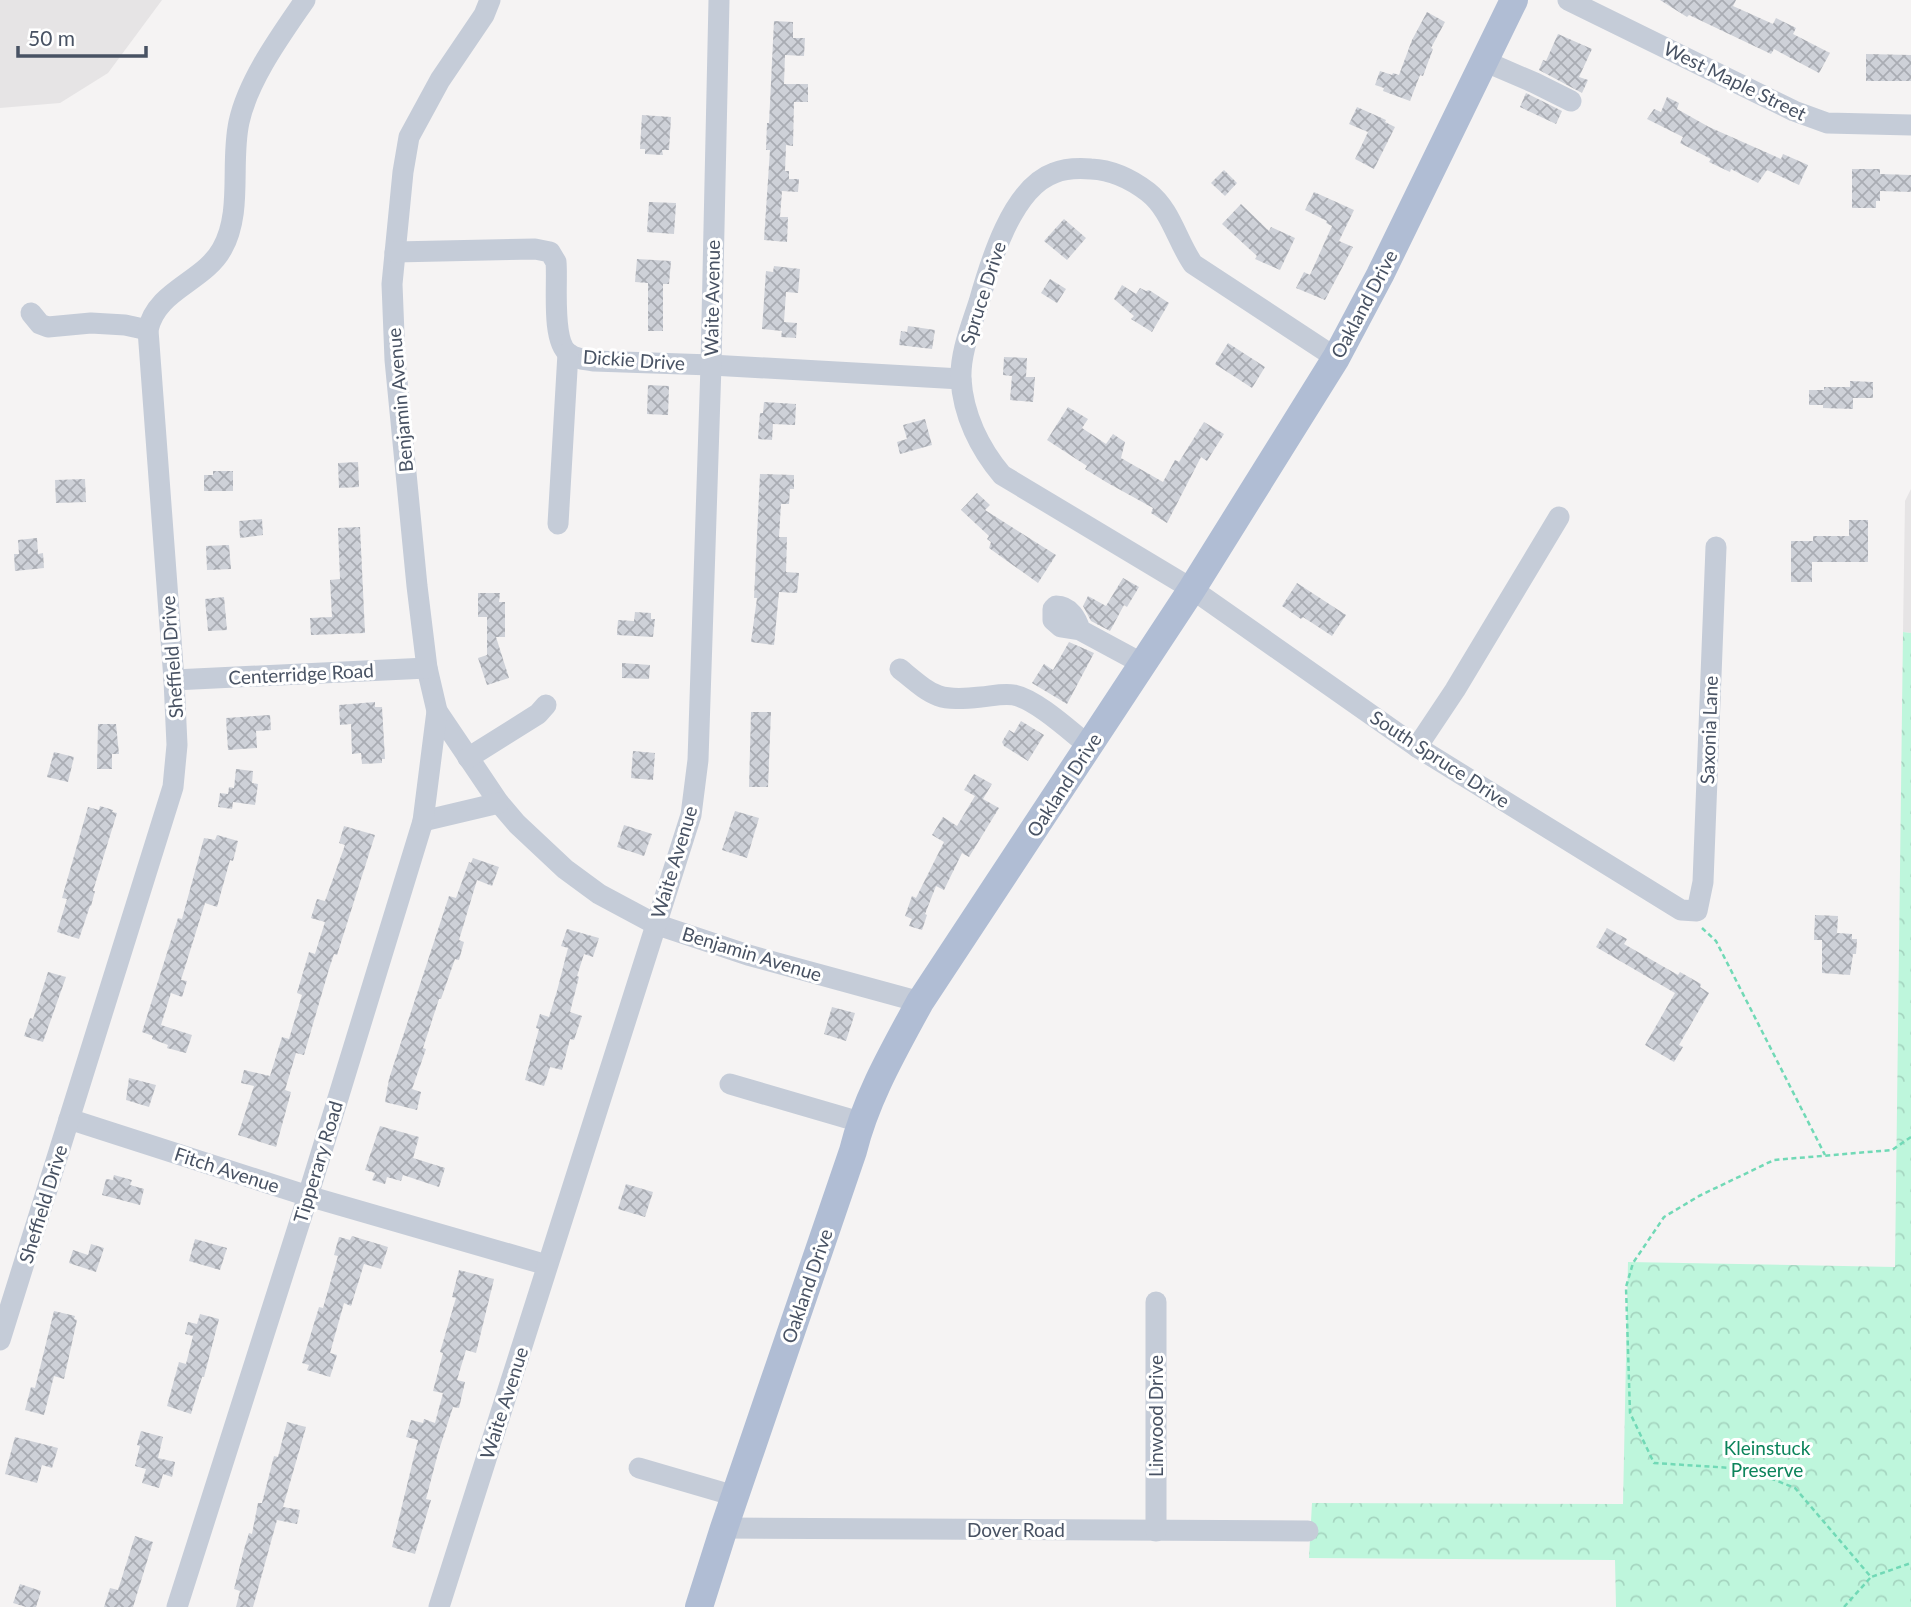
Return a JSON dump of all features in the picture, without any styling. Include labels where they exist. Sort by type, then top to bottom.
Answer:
[{"type":"main road","name":"Oakland Drive","points":[[699,1607],[853,1151],[860,1122],[886,1065],[920,1002],[1192,589],[1336,358],[1380,275],[1514,0]]},
{"type":"street","points":[[31,313],[40,324],[48,327],[91,323],[125,325],[148,330],[150,317],[157,308],[178,288],[210,265],[222,251],[232,228],[239,121],[252,87],[279,37],[305,0]]},
{"type":"street","name":"Benjamin Avenue","points":[[490,0],[484,15],[440,80],[410,136],[392,284],[395,360],[428,668],[437,711],[499,803],[539,846],[599,894],[655,925],[748,955],[920,1002]]},
{"type":"street","name":"Waite Avenue","points":[[439,1607],[691,815],[698,760],[719,0]]},
{"type":"street","name":"West Maple Street","points":[[1568,0],[1794,111],[1827,123],[1911,125]]},
{"type":"street","points":[[1484,61],[1571,102]]},
{"type":"street","name":"Spruce Drive","points":[[1192,589],[1002,475],[986,456],[976,435],[966,407],[961,379],[964,353],[989,269],[1003,234],[1020,204],[1035,185],[1052,173],[1074,168],[1101,169],[1126,176],[1151,194],[1169,217],[1184,251],[1193,264],[1336,358]]},
{"type":"street","name":"Dickie Drive","points":[[395,252],[535,249],[550,252],[556,262],[558,332],[561,345],[577,358],[961,379]]},
{"type":"street","name":"Sheffield Drive","points":[[0,1340],[173,787],[177,745],[174,680],[148,330]]},
{"type":"street","points":[[558,524],[568,353]]},
{"type":"street","points":[[1417,747],[1455,690],[1559,517]]},
{"type":"street","name":"Saxonia Lane","points":[[1689,911],[1703,882],[1716,547]]},
{"type":"street","name":"South Spruce Drive","points":[[1192,589],[1417,747],[1689,911]]},
{"type":"street","points":[[1080,630],[1143,663]]},
{"type":"street","name":"Centerridge Road","points":[[174,680],[428,668]]},
{"type":"street","points":[[900,669],[930,694],[939,697],[959,699],[1004,694],[1021,698],[1089,746]]},
{"type":"street","points":[[468,758],[538,715],[546,705]]},
{"type":"street","name":"Tipperary Road","points":[[177,1607],[308,1196],[423,821],[437,711]]},
{"type":"street","points":[[423,821],[499,803]]},
{"type":"street","points":[[730,1084],[860,1122]]},
{"type":"street","name":"Fitch Avenue","points":[[69,1119],[308,1196],[547,1265]]},
{"type":"street","name":"Linwood Drive","points":[[1156,1302],[1156,1531]]},
{"type":"street","points":[[639,1468],[735,1496]]},
{"type":"street","name":"Dover Road","points":[[724,1528],[1308,1531]]},
{"type":"path","points":[[1689,911],[1716,941],[1825,1155]]},
{"type":"path","points":[[1871,1577],[1795,1489],[1747,1469],[1654,1463],[1630,1413],[1626,1287],[1633,1264],[1664,1217],[1699,1196],[1774,1160],[1892,1150],[1911,1137]]},
{"type":"path","points":[[1844,1607],[1871,1577],[1911,1563]]},
{"type":"shaded area","points":[[0,0],[162,0],[108,73],[60,103],[0,108]]},
{"type":"shaded area","points":[[1911,489],[1911,633],[1903,632],[1905,501]]},
{"type":"green space","name":"Kleinstuck Preserve","points":[[1903,632],[1911,633],[1911,1607],[1616,1607],[1615,1560],[1309,1558],[1312,1503],[1623,1504],[1628,1262],[1895,1267]]},
{"type":"building","points":[[1660,0],[1736,0],[1733,6],[1773,24],[1776,18],[1796,28],[1793,34],[1830,53],[1819,73],[1774,49],[1771,54],[1689,15],[1687,17]]},
{"type":"building","points":[[1427,12],[1445,22],[1431,48],[1433,49],[1423,76],[1420,75],[1410,101],[1383,91],[1384,88],[1375,85],[1380,71],[1399,75],[1412,40]]},
{"type":"building","points":[[774,21],[793,22],[793,38],[805,38],[804,56],[785,55],[784,84],[808,84],[808,102],[794,102],[793,146],[786,145],[785,171],[789,171],[789,179],[799,179],[798,192],[782,191],[780,217],[788,217],[787,242],[764,240],[770,150],[766,150],[767,123]]},
{"type":"building","points":[[1558,34],[1592,49],[1579,77],[1588,80],[1582,93],[1539,70]]},
{"type":"building","points":[[1866,54],[1911,55],[1911,81],[1866,81]]},
{"type":"building","points":[[1526,93],[1562,111],[1556,124],[1520,107]]},
{"type":"building","points":[[1667,97],[1679,103],[1677,109],[1709,127],[1781,159],[1783,154],[1808,165],[1799,185],[1767,170],[1758,183],[1731,169],[1730,172],[1709,162],[1711,159],[1680,143],[1683,137],[1647,119],[1654,109],[1661,112]]},
{"type":"building","points":[[1357,107],[1395,127],[1374,169],[1355,159],[1368,132],[1349,124]]},
{"type":"building","points":[[642,115],[671,117],[669,150],[662,150],[663,155],[645,154],[645,149],[640,149]]},
{"type":"building","points":[[1852,169],[1880,169],[1880,174],[1911,175],[1911,192],[1880,191],[1880,201],[1876,201],[1876,208],[1852,208]]},
{"type":"building","points":[[1224,170],[1237,183],[1225,196],[1211,183]]},
{"type":"building","points":[[1314,192],[1354,210],[1339,241],[1353,247],[1325,300],[1296,288],[1304,272],[1310,275],[1332,226],[1305,210]]},
{"type":"building","points":[[649,202],[676,203],[674,234],[647,232]]},
{"type":"building","points":[[1241,204],[1269,231],[1271,227],[1295,238],[1280,270],[1255,259],[1257,256],[1222,224]]},
{"type":"building","points":[[1064,219],[1086,238],[1067,260],[1044,241]]},
{"type":"building","points":[[637,259],[671,261],[669,284],[663,284],[663,331],[648,331],[648,283],[635,282]]},
{"type":"building","points":[[774,266],[800,269],[798,293],[786,292],[784,322],[797,323],[796,338],[781,337],[782,331],[762,329],[766,271],[773,272]]},
{"type":"building","points":[[1050,279],[1066,289],[1057,303],[1041,293]]},
{"type":"building","points":[[1122,285],[1136,294],[1140,288],[1149,290],[1169,303],[1152,332],[1131,319],[1134,316],[1114,299]]},
{"type":"building","points":[[908,326],[935,330],[932,349],[899,345],[901,331],[907,332]]},
{"type":"building","points":[[1228,343],[1265,367],[1252,388],[1215,364]]},
{"type":"building","points":[[1004,357],[1027,358],[1026,377],[1035,377],[1033,402],[1010,400],[1012,376],[1003,375]]},
{"type":"building","points":[[1850,381],[1873,382],[1873,398],[1853,398],[1853,409],[1809,405],[1809,390],[1850,387]]},
{"type":"building","points":[[648,385],[669,386],[668,415],[647,414]]},
{"type":"building","points":[[764,402],[796,404],[795,425],[773,424],[772,440],[758,439],[760,413],[763,413]]},
{"type":"building","points":[[1068,407],[1088,419],[1082,428],[1106,444],[1113,434],[1125,442],[1121,458],[1163,482],[1175,460],[1179,462],[1204,422],[1224,434],[1207,461],[1201,457],[1167,523],[1151,513],[1153,508],[1085,469],[1087,466],[1047,440]]},
{"type":"building","points":[[925,419],[932,445],[900,454],[897,442],[907,439],[903,425]]},
{"type":"building","points":[[358,462],[359,487],[339,488],[338,463]]},
{"type":"building","points":[[213,471],[233,471],[233,491],[204,491],[204,475],[213,475]]},
{"type":"building","points":[[760,474],[794,475],[794,489],[790,489],[789,504],[781,504],[779,537],[787,537],[786,572],[799,573],[797,593],[779,592],[774,645],[751,642],[757,598],[754,598]]},
{"type":"building","points":[[85,479],[86,502],[56,503],[55,480]]},
{"type":"building","points":[[977,493],[990,505],[985,510],[1056,555],[1038,583],[989,548],[989,536],[961,510]]},
{"type":"building","points":[[262,519],[263,535],[240,538],[239,521]]},
{"type":"building","points":[[1849,520],[1868,520],[1868,562],[1812,562],[1812,582],[1791,582],[1791,541],[1813,541],[1813,536],[1849,536]]},
{"type":"building","points":[[360,527],[365,633],[311,635],[310,618],[332,617],[330,580],[340,579],[338,528]]},
{"type":"building","points":[[37,538],[38,554],[43,553],[44,568],[15,571],[14,554],[19,554],[18,540]]},
{"type":"building","points":[[229,545],[231,569],[207,570],[206,546]]},
{"type":"building","points":[[1123,578],[1139,587],[1127,607],[1124,605],[1110,631],[1091,621],[1083,606],[1088,596],[1106,606]]},
{"type":"building","points":[[1297,583],[1346,615],[1332,636],[1282,606]]},
{"type":"building","points":[[478,593],[500,593],[499,602],[505,602],[505,637],[496,637],[509,678],[487,685],[478,658],[487,655],[487,617],[478,617]]},
{"type":"building","points":[[224,597],[227,630],[208,631],[205,599]]},
{"type":"building","points":[[635,612],[651,613],[651,619],[655,619],[653,637],[617,635],[618,620],[634,621]]},
{"type":"building","points":[[1069,642],[1094,653],[1067,704],[1032,683],[1044,664],[1053,670]]},
{"type":"building","points":[[622,663],[650,665],[649,679],[622,678]]},
{"type":"building","points":[[375,702],[375,707],[382,707],[385,759],[382,759],[382,763],[362,764],[361,753],[352,754],[351,724],[340,725],[339,705]]},
{"type":"building","points":[[751,712],[771,712],[768,787],[749,787]]},
{"type":"building","points":[[270,715],[271,730],[256,731],[257,748],[228,750],[226,718]]},
{"type":"building","points":[[1021,721],[1044,735],[1028,761],[1002,742],[1009,730],[1014,733]]},
{"type":"building","points":[[98,724],[116,724],[119,754],[112,754],[112,769],[97,769]]},
{"type":"building","points":[[633,751],[655,753],[653,780],[631,778]]},
{"type":"building","points":[[54,752],[74,757],[68,782],[47,777]]},
{"type":"building","points":[[236,769],[253,771],[252,783],[258,784],[255,805],[233,802],[232,809],[218,807],[220,793],[228,794],[229,787],[234,788]]},
{"type":"building","points":[[974,774],[992,784],[983,799],[999,808],[969,857],[962,853],[944,890],[936,886],[922,930],[909,926],[912,919],[905,916],[912,896],[916,898],[944,842],[932,835],[943,817],[957,826],[975,796],[964,790]]},
{"type":"building","points":[[100,806],[117,813],[79,939],[57,932],[67,899],[62,898],[88,807],[99,810]]},
{"type":"building","points":[[735,811],[759,818],[747,858],[722,850]]},
{"type":"building","points":[[624,825],[652,834],[644,856],[617,847]]},
{"type":"building","points":[[344,826],[375,835],[337,955],[334,954],[329,969],[304,1055],[296,1053],[285,1090],[291,1092],[276,1147],[238,1135],[254,1086],[241,1083],[244,1070],[270,1076],[282,1037],[289,1039],[302,995],[297,993],[309,952],[315,954],[325,922],[311,918],[317,899],[325,901],[345,845],[339,843]]},
{"type":"building","points":[[217,835],[238,841],[233,861],[230,860],[217,907],[205,903],[181,980],[187,981],[182,997],[171,993],[161,1025],[192,1035],[186,1053],[167,1048],[168,1045],[142,1032],[178,918],[182,919],[204,838],[215,840]]},
{"type":"building","points":[[473,858],[499,867],[492,886],[477,880],[459,940],[464,942],[459,960],[455,959],[439,999],[412,1089],[421,1092],[417,1110],[385,1102],[389,1079],[449,896],[456,898],[469,862],[471,863]]},
{"type":"building","points":[[1815,915],[1838,916],[1837,933],[1852,934],[1852,939],[1857,939],[1850,975],[1822,973],[1822,940],[1814,940]]},
{"type":"building","points":[[1607,928],[1627,939],[1624,944],[1678,975],[1680,972],[1701,984],[1700,987],[1709,993],[1679,1045],[1683,1047],[1674,1062],[1645,1045],[1675,993],[1596,947]]},
{"type":"building","points":[[567,929],[599,938],[593,957],[584,954],[577,976],[579,977],[570,1012],[582,1016],[574,1040],[570,1039],[562,1070],[550,1067],[544,1086],[525,1080],[539,1029],[536,1028],[540,1014],[549,1017],[557,991],[568,948],[561,946]]},
{"type":"building","points":[[48,972],[66,977],[43,1042],[24,1036],[30,1018],[33,1019]]},
{"type":"building","points":[[832,1007],[855,1013],[846,1041],[824,1034]]},
{"type":"building","points":[[129,1078],[156,1085],[149,1107],[126,1100]]},
{"type":"building","points":[[380,1126],[419,1137],[413,1158],[445,1168],[439,1187],[403,1175],[401,1181],[387,1177],[385,1184],[372,1180],[375,1173],[365,1170]]},
{"type":"building","points":[[114,1175],[132,1180],[130,1185],[144,1189],[140,1205],[102,1195],[106,1179],[113,1180]]},
{"type":"building","points":[[626,1184],[653,1192],[645,1217],[618,1209]]},
{"type":"building","points":[[352,1236],[388,1247],[381,1269],[364,1264],[351,1306],[344,1303],[330,1353],[337,1355],[330,1377],[307,1370],[309,1365],[302,1363],[319,1307],[323,1308],[338,1256],[334,1255],[339,1237],[350,1240]]},
{"type":"building","points":[[195,1239],[227,1248],[220,1270],[189,1261]]},
{"type":"building","points":[[91,1244],[104,1248],[96,1272],[69,1263],[73,1250],[88,1255]]},
{"type":"building","points":[[459,1270],[494,1279],[476,1353],[466,1350],[457,1380],[465,1382],[459,1408],[453,1407],[438,1453],[426,1499],[431,1500],[415,1554],[392,1547],[418,1440],[406,1437],[411,1420],[423,1423],[424,1419],[435,1423],[443,1393],[433,1391],[443,1353],[440,1352],[456,1298],[452,1297]]},
{"type":"building","points":[[54,1311],[75,1316],[74,1319],[77,1320],[64,1379],[54,1376],[44,1415],[25,1410],[31,1387],[35,1388]]},
{"type":"building","points":[[200,1314],[219,1319],[191,1414],[167,1406],[179,1362],[186,1364],[193,1336],[185,1334],[188,1322],[197,1324]]},
{"type":"building","points":[[287,1422],[306,1427],[283,1507],[300,1510],[297,1524],[277,1520],[253,1607],[236,1607],[240,1591],[234,1589],[245,1546],[249,1533],[252,1534],[258,1503],[262,1503],[274,1456],[278,1457]]},
{"type":"building","points":[[141,1431],[163,1437],[158,1458],[175,1462],[172,1477],[163,1474],[159,1488],[142,1483],[146,1469],[135,1466]]},
{"type":"building","points":[[15,1437],[58,1448],[52,1468],[42,1465],[37,1483],[5,1474]]},
{"type":"building","points":[[135,1536],[153,1542],[133,1607],[104,1607],[110,1588],[118,1590]]},
{"type":"building","points":[[20,1584],[41,1591],[36,1607],[13,1603]]}]
